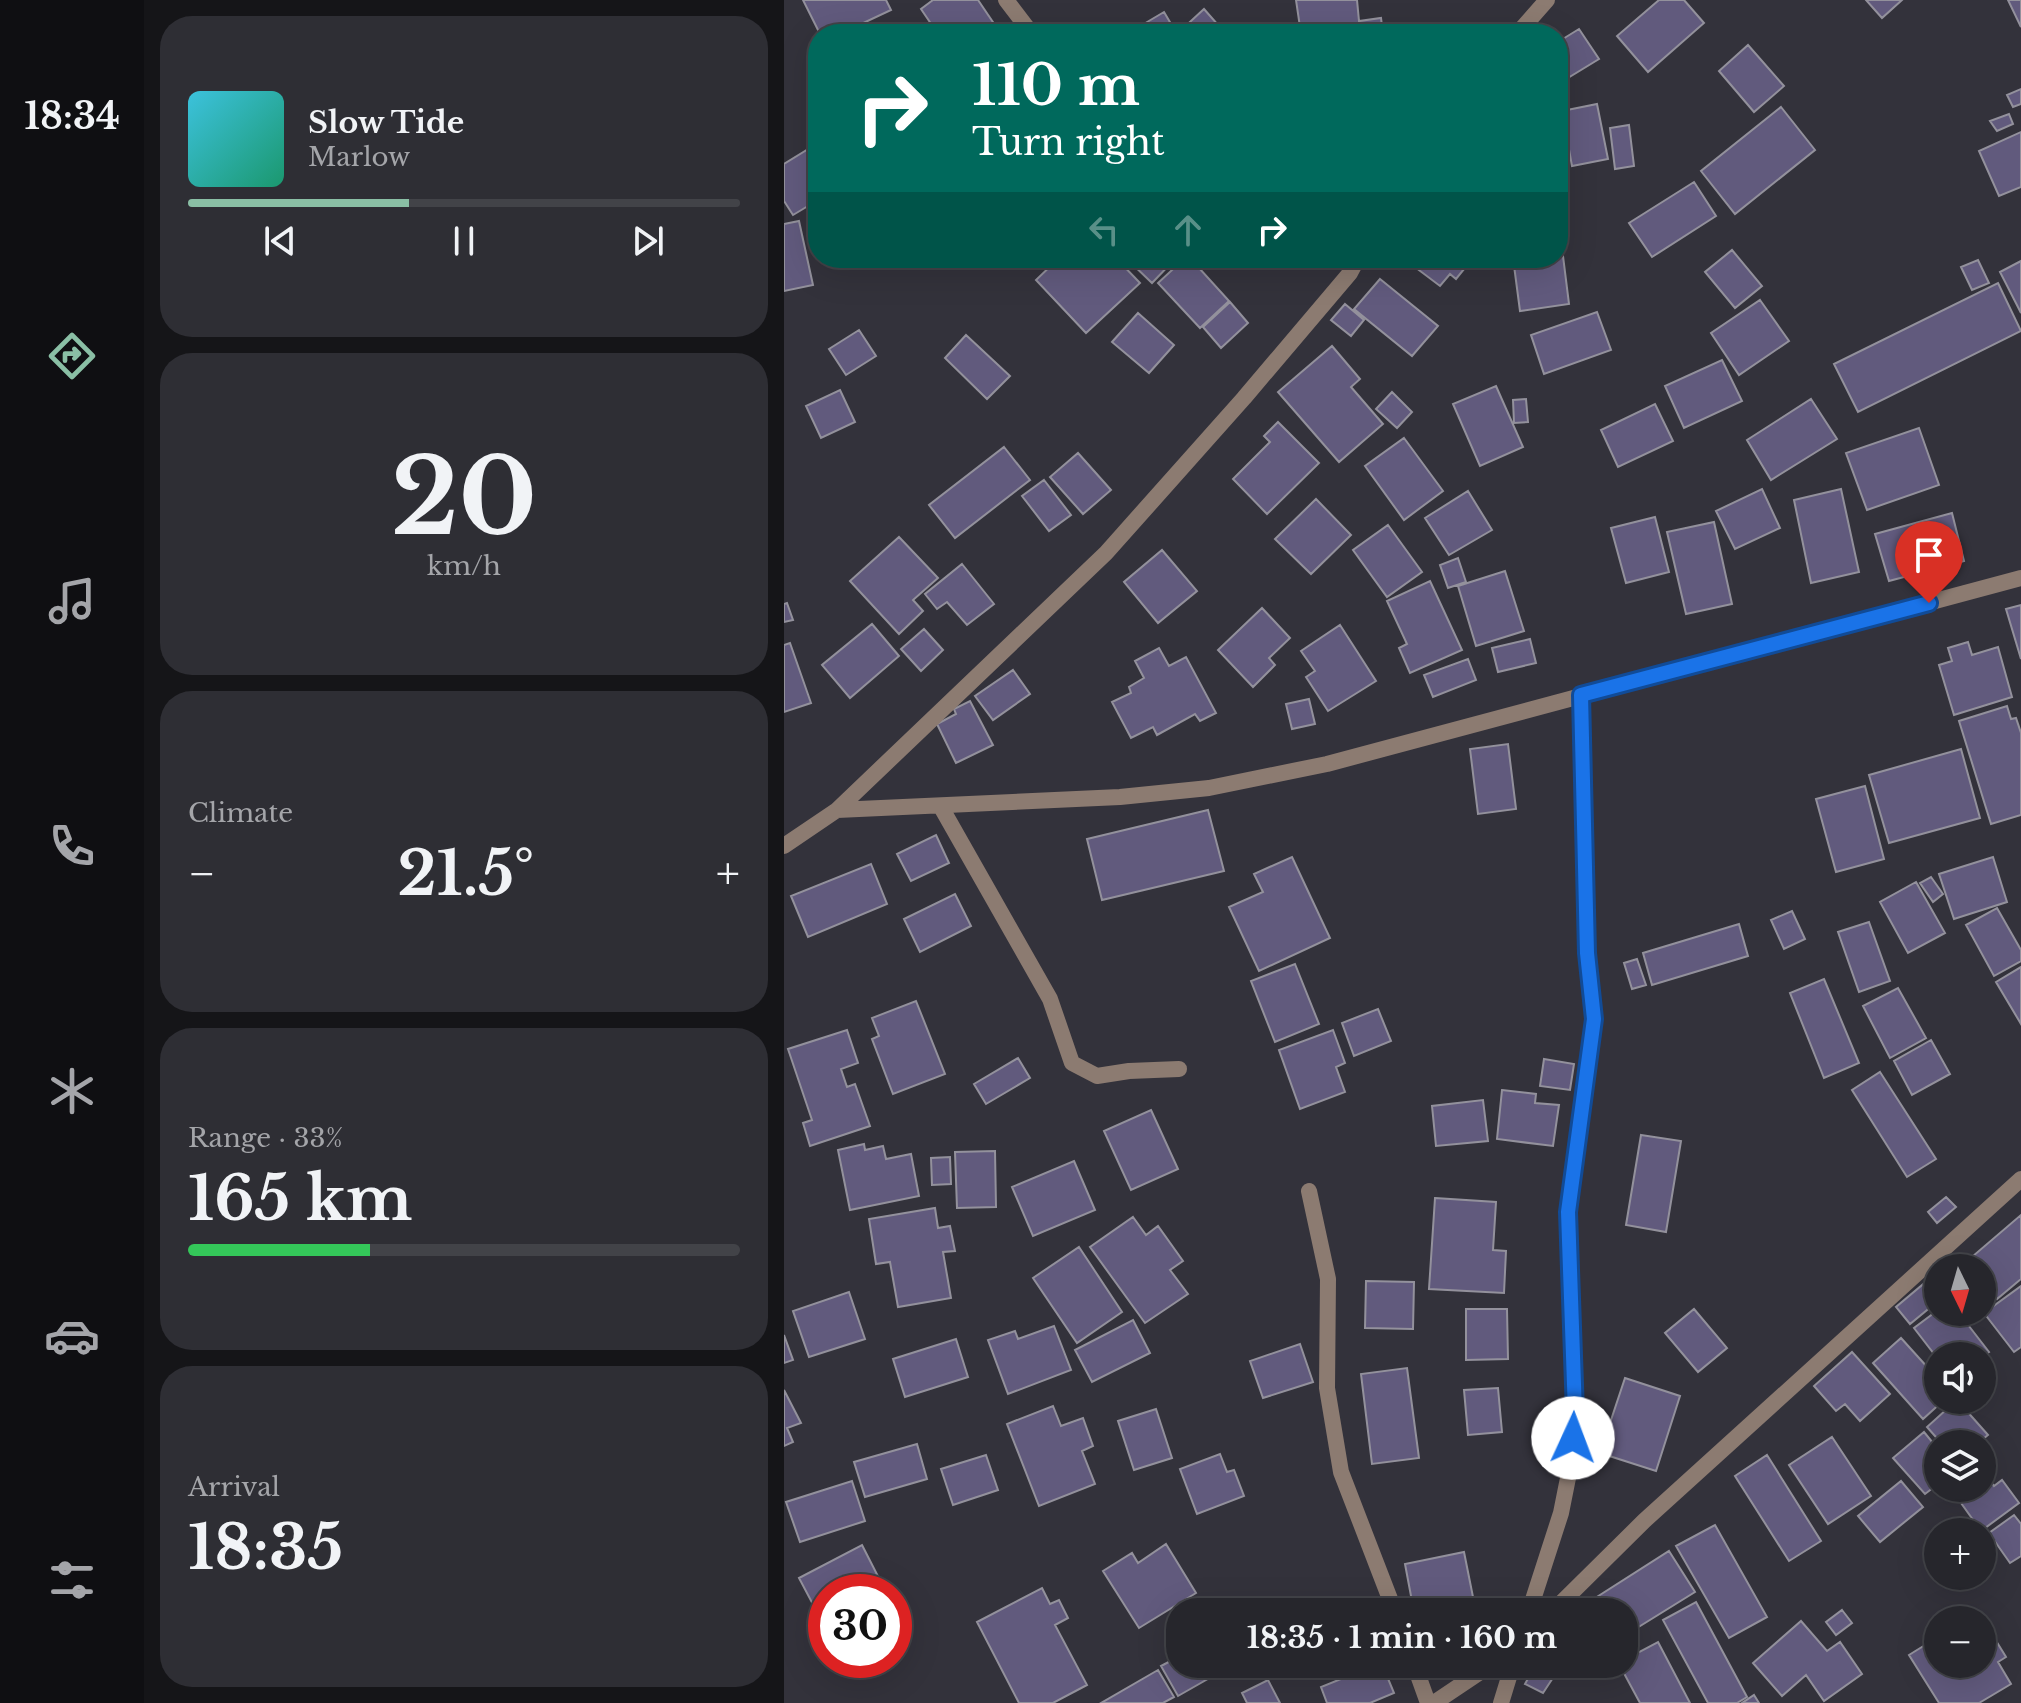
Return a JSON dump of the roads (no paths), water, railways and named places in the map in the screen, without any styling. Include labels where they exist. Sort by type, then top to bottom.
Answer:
[{"type":"street","points":[[1006,0],[1024,24]]},
{"type":"street","points":[[1526,24],[1547,0]]},
{"type":"street","points":[[784,846],[837,810],[1106,553],[1244,398],[1353,268]]},
{"type":"street","points":[[837,810],[1120,797],[1209,788],[1327,764],[2021,578]]},
{"type":"street","points":[[1534,1598],[1561,1513],[1571,1463],[1575,1413],[1568,1212],[1594,1019],[1587,953],[1581,695]]},
{"type":"street","points":[[941,807],[1050,999],[1072,1063],[1097,1076],[1179,1069]]},
{"type":"street","points":[[1566,1598],[1644,1521],[2021,1179]]},
{"type":"street","points":[[1309,1191],[1328,1279],[1327,1388],[1341,1472],[1390,1598]]},
{"type":"street","points":[[1419,1678],[1428,1703]]},
{"type":"street","points":[[1434,1703],[1471,1678]]},
{"type":"street","points":[[1501,1703],[1509,1678]]}]
